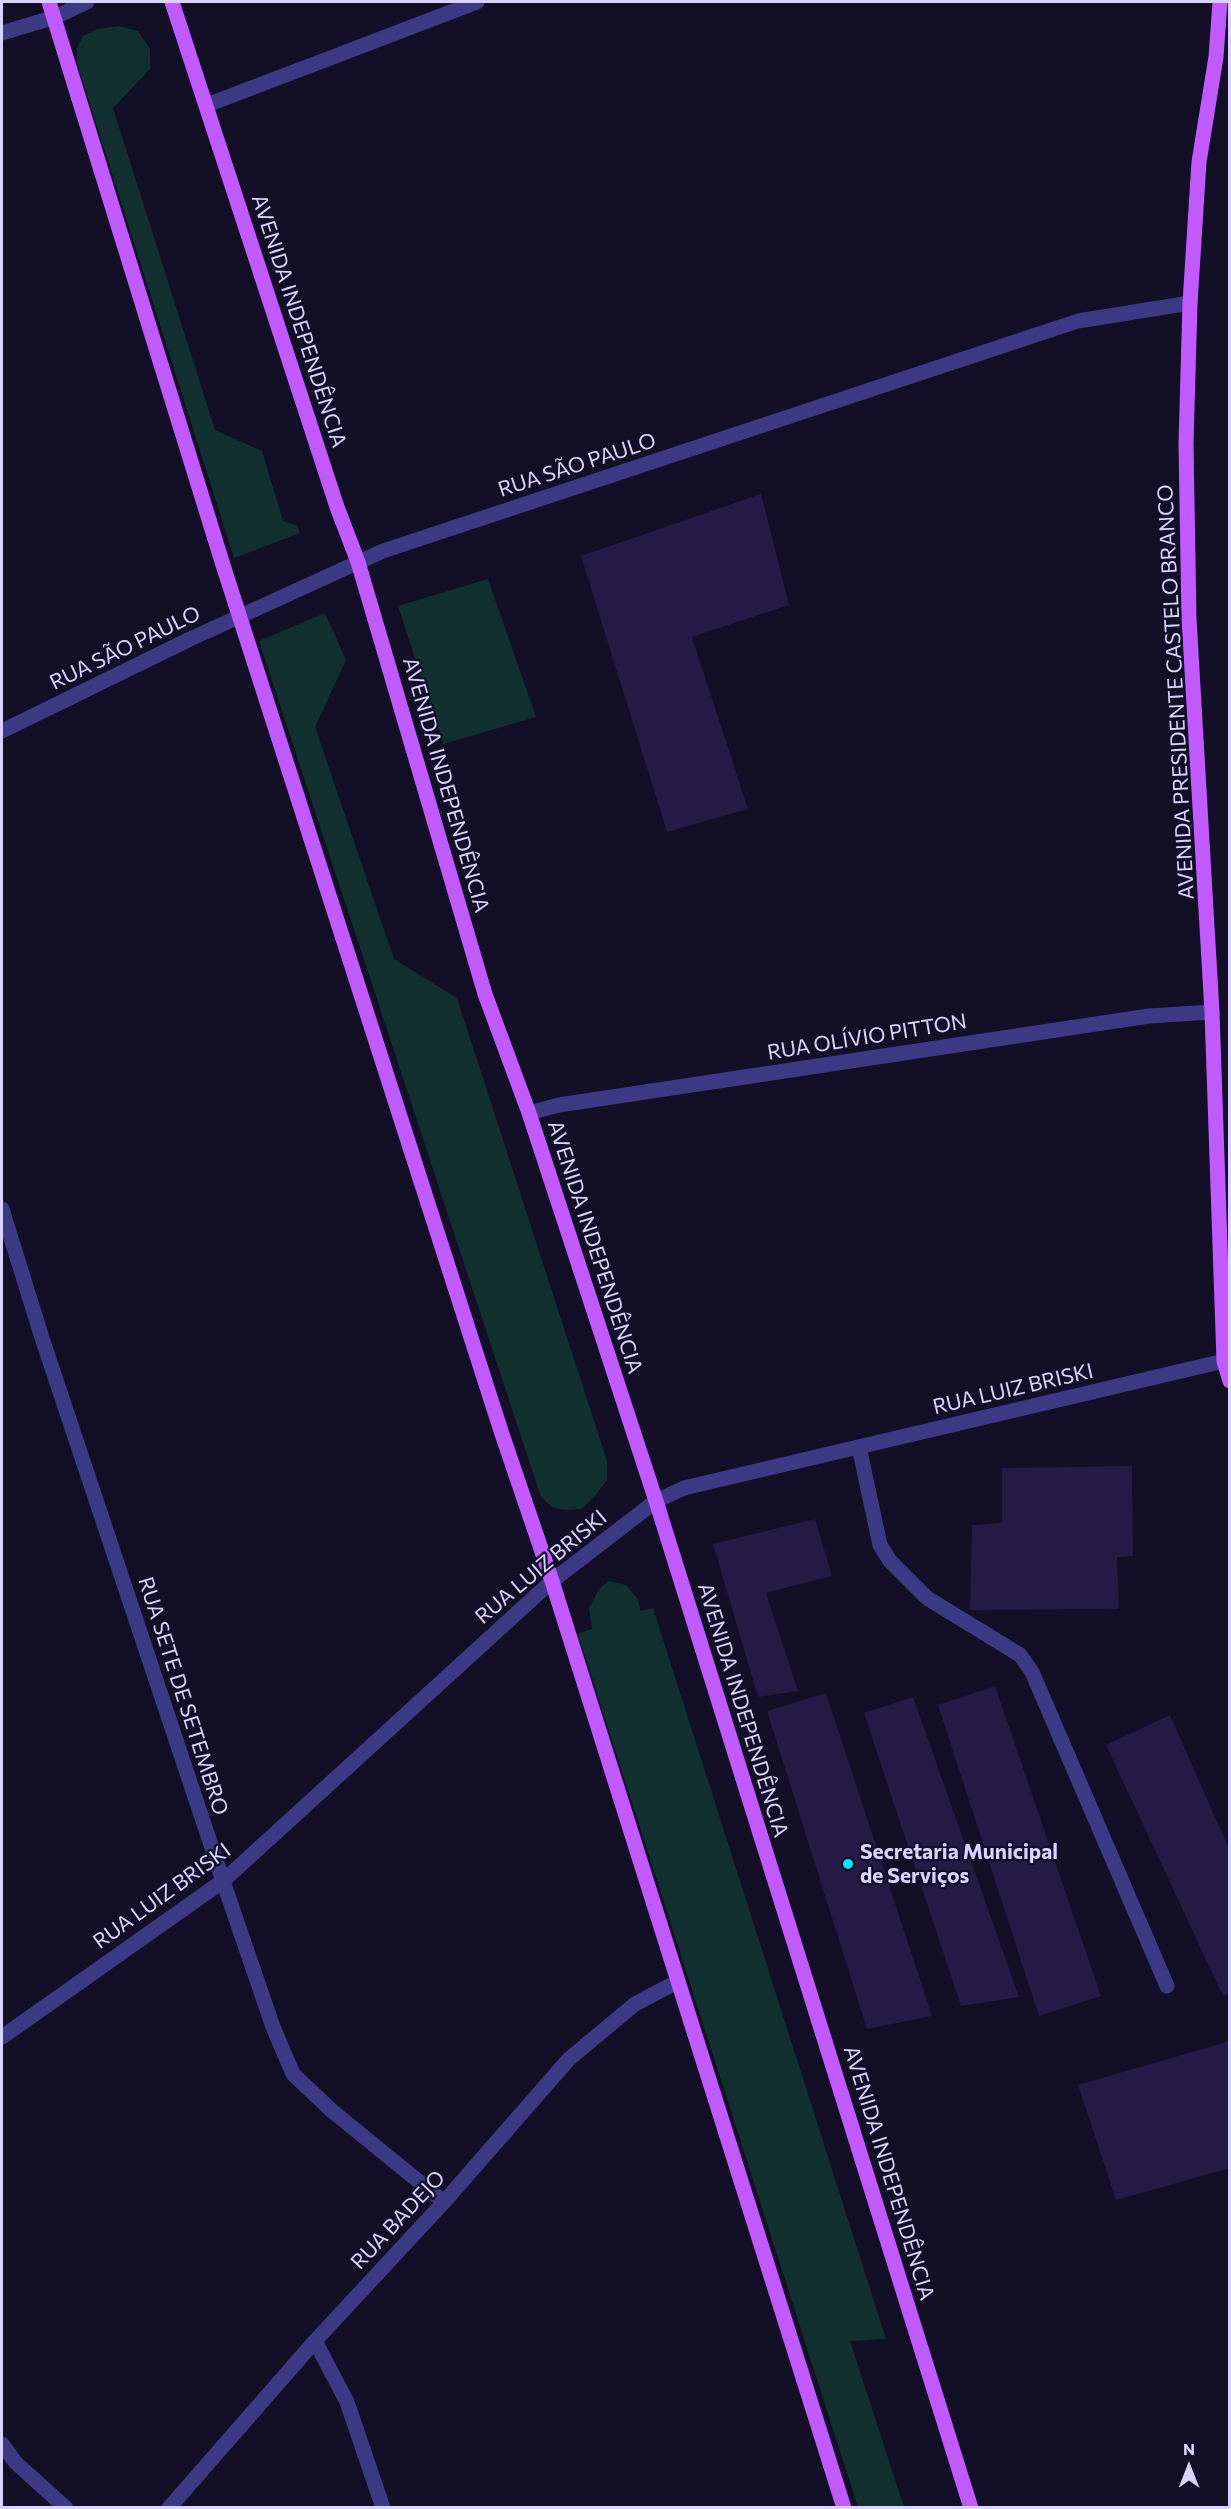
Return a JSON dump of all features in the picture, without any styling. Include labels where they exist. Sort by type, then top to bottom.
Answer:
[{"type":"main road","points":[[49,2],[240,615],[498,1423],[552,1581],[844,2508]]},
{"type":"main road","name":"AVENIDA INDEPENDÊNCIA","points":[[172,2],[337,507],[358,562],[485,994],[529,1113],[656,1501],[971,2508]]},
{"type":"main road","name":"AVENIDA PRESIDENTE CASTELO BRANCO","points":[[1220,2],[1216,57],[1199,162],[1190,303],[1186,444],[1189,619],[1212,1012],[1224,1361],[1230,1381]]},
{"type":"street","points":[[2,33],[55,17],[87,2]]},
{"type":"street","points":[[207,105],[477,2]]},
{"type":"street","name":"RUA SÃO PAULO","points":[[2,731],[240,615],[383,551],[1078,321],[1190,303]]},
{"type":"street","name":"RUA OLÍVIO PITTON","points":[[529,1113],[559,1105],[1149,1016],[1212,1012]]},
{"type":"street","name":"RUA SETE DE SETEMBRO","points":[[2,1209],[42,1338],[223,1881],[273,2027],[293,2074],[331,2110],[444,2202]]},
{"type":"street","name":"RUA LUIZ BRISKI","points":[[2,2037],[223,1881],[552,1581],[656,1501],[684,1488],[1224,1361]]},
{"type":"street","points":[[859,1447],[880,1545],[890,1561],[927,1598],[1020,1655],[1032,1672],[1167,1986]]},
{"type":"street","name":"RUA BADEJO","points":[[169,2508],[315,2340],[444,2202],[568,2060],[635,2004],[677,1982]]},
{"type":"street","points":[[315,2340],[347,2402],[383,2508]]},
{"type":"street","points":[[2,2444],[16,2463],[66,2508]]},
{"type":"green space","points":[[119,26],[138,31],[150,49],[150,69],[113,108],[215,430],[262,451],[283,521],[298,526],[300,533],[234,558],[77,63],[77,48],[83,36],[97,29]]},
{"type":"green space","points":[[488,579],[536,717],[443,744],[398,606]]},
{"type":"green space","points":[[325,613],[346,660],[315,727],[394,959],[457,998],[607,1461],[607,1480],[581,1509],[564,1510],[552,1507],[541,1497],[259,641]]},
{"type":"green space","points":[[609,1581],[626,1585],[637,1598],[641,1611],[653,1608],[886,2339],[850,2341],[904,2507],[858,2507],[578,1634],[592,1629],[589,1608],[599,1589]]},
{"type":"building","points":[[761,494],[789,605],[692,637],[748,809],[667,832],[581,556]]},
{"type":"building","points":[[1132,1466],[1133,1556],[1117,1557],[1119,1609],[970,1610],[972,1525],[1002,1523],[1002,1468]]},
{"type":"building","points":[[815,1519],[832,1576],[766,1593],[798,1691],[758,1697],[713,1544]]},
{"type":"building","points":[[995,1686],[1101,1996],[1039,2016],[938,1705]]},
{"type":"building","name":"Secretaria Municipal de Serviços","points":[[826,1693],[932,2016],[867,2029],[767,1711]]},
{"type":"building","points":[[913,1697],[1019,1997],[961,2006],[864,1713]]},
{"type":"building","points":[[1170,1715],[1230,1851],[1230,1993],[1223,1996],[1106,1745]]},
{"type":"building","points":[[1230,2041],[1230,2168],[1116,2200],[1078,2085]]},
{"type":"place","name":"Secretaria Municipal de Serviços","points":[[848,1864]]}]
